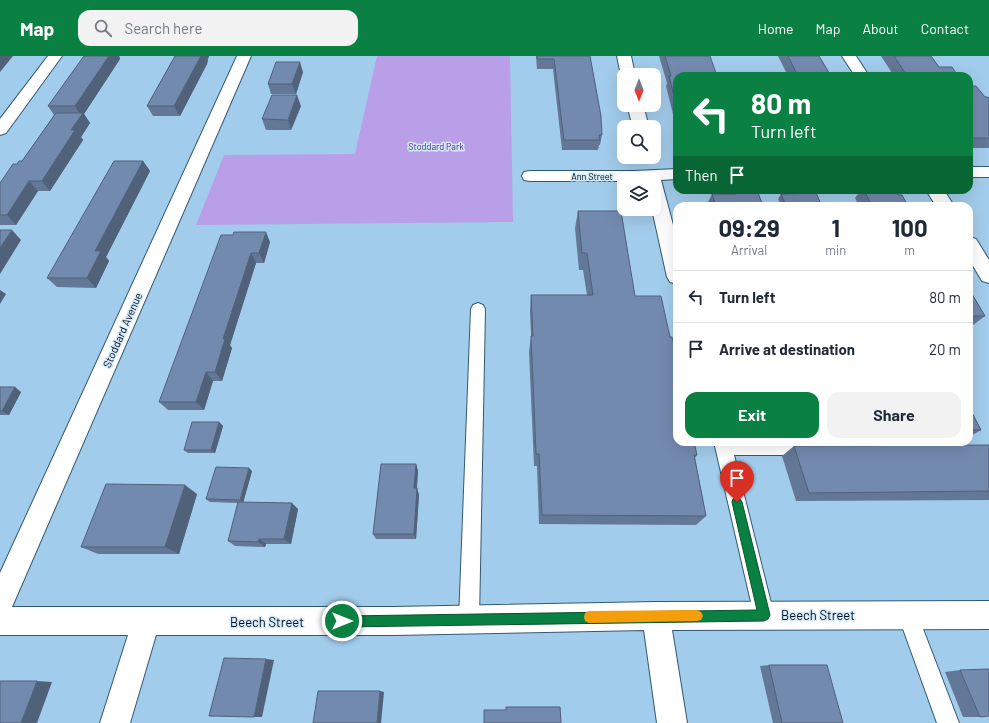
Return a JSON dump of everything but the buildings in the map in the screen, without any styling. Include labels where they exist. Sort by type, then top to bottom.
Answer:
[{"type":"street","points":[[0,130],[55,56]]},
{"type":"street","name":"Stoddard Avenue","points":[[0,604],[244,56]]},
{"type":"street","points":[[624,56],[627,68]]},
{"type":"street","points":[[849,56],[859,72]]},
{"type":"street","points":[[973,172],[989,172]]},
{"type":"street","name":"Ann Street","points":[[661,175],[673,174]]},
{"type":"street","name":"Ann Street","points":[[530,176],[617,176]]},
{"type":"street","points":[[661,212],[673,261]]},
{"type":"street","points":[[973,250],[989,276]]},
{"type":"street","name":"Beech Street","points":[[0,621],[294,622],[656,616],[989,614]]},
{"type":"street","points":[[656,616],[672,723]]},
{"type":"street","points":[[115,723],[146,621]]},
{"type":"lane","points":[[469,620],[478,309]]},
{"type":"lane","points":[[722,446],[764,615]]},
{"type":"lane","points":[[778,446],[833,447]]},
{"type":"lane","points":[[908,615],[948,723]]},
{"type":"green space","name":"Stoddard Park","points":[[377,56],[510,56],[513,222],[196,225],[224,155],[355,154]]},
{"type":"slow traffic","points":[[589,617],[697,616]]},
{"type":"route","points":[[342,621],[764,615],[737,502]]}]
